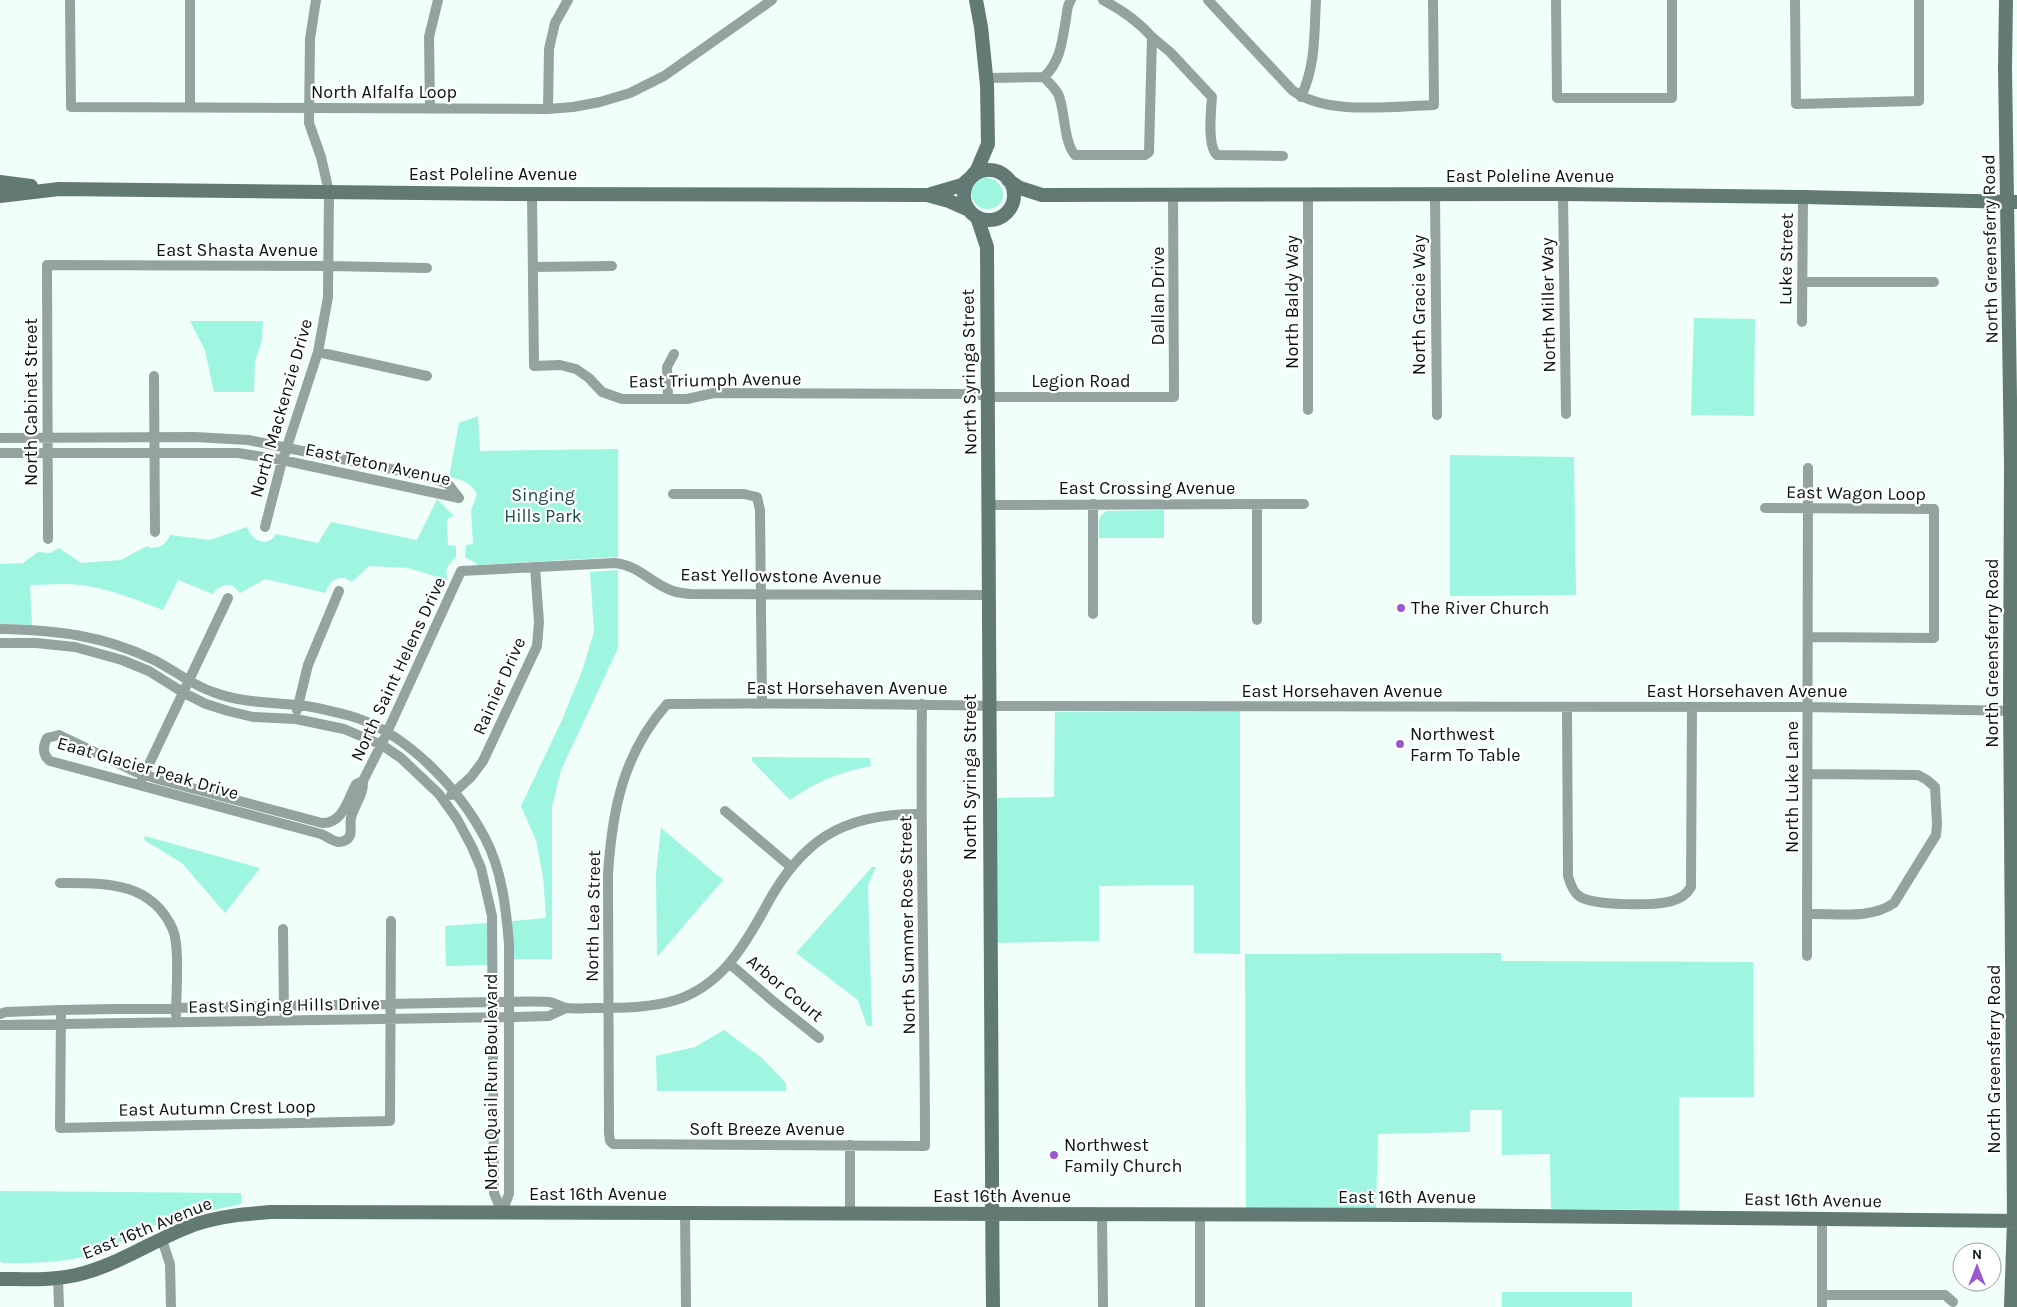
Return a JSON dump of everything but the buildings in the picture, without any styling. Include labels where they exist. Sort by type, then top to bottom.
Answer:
[{"type":"main road","points":[[976,0],[987,78],[988,144],[977,170],[970,178],[964,190],[964,197],[972,213],[988,220],[1002,215],[1010,208],[1014,196],[1011,184],[1005,177],[988,144]]},
{"type":"main road","name":"North Greensferry Road","points":[[2006,0],[2012,202],[2014,711],[2015,1221],[2011,1307]]},
{"type":"main road","points":[[970,178],[975,174],[988,170],[1005,177]]},
{"type":"main road","name":"East Poleline Avenue","points":[[1005,177],[1020,188],[1042,195],[1562,194],[2012,202]]},
{"type":"main road","name":"East Poleline Avenue","points":[[0,196],[59,190],[532,194],[928,194],[962,185],[970,178]]},
{"type":"main road","name":"East Poleline Avenue","points":[[0,182],[59,190]]},
{"type":"main road","name":"East Poleline Avenue","points":[[928,194],[949,200],[972,213]]},
{"type":"main road","name":"East Poleline Avenue","points":[[1002,215],[1015,206],[1042,195]]},
{"type":"main road","name":"North Syringa Street","points":[[972,213],[987,247],[990,505],[988,706],[993,1307]]},
{"type":"main road","name":"North Syringa Street","points":[[987,247],[1002,215]]},
{"type":"main road","name":"East 16th Avenue","points":[[0,1280],[58,1278],[84,1273],[118,1262],[196,1224],[239,1214],[502,1212],[1102,1214],[2015,1221]]},
{"type":"street","name":"North Alfalfa Loop","points":[[70,0],[71,107],[548,109],[573,108],[630,93],[664,76],[772,0]]},
{"type":"street","points":[[190,0],[190,107]]},
{"type":"street","name":"North Mackenzie Drive","points":[[265,527],[282,460],[318,352],[328,297],[329,192],[321,157],[309,123],[310,39],[316,0]]},
{"type":"street","points":[[430,108],[429,37],[438,0]]},
{"type":"street","points":[[548,109],[549,49],[555,23],[568,0]]},
{"type":"street","points":[[987,78],[1044,77],[1054,68],[1060,51],[1071,0]]},
{"type":"street","points":[[1103,0],[1124,11],[1141,25],[1170,52],[1212,97],[1212,148],[1217,155],[1284,156]]},
{"type":"street","points":[[1208,0],[1292,90],[1302,98],[1334,107],[1434,105],[1432,0]]},
{"type":"street","points":[[1302,98],[1310,78],[1313,62],[1316,0]]},
{"type":"street","points":[[1556,0],[1557,98],[1672,98],[1672,0]]},
{"type":"street","points":[[1795,0],[1796,104],[1919,101],[1919,0]]},
{"type":"street","points":[[1044,77],[1059,95],[1069,143],[1075,155],[1145,155],[1149,152],[1152,37]]},
{"type":"street","name":"East Triumph Avenue","points":[[532,194],[534,366],[560,365],[576,369],[589,378],[602,392],[622,399],[687,399],[714,393],[976,394],[988,397]]},
{"type":"street","name":"Dallan Drive","points":[[1174,194],[1174,397]]},
{"type":"street","name":"North Baldy Way","points":[[1308,194],[1308,410]]},
{"type":"street","name":"North Gracie Way","points":[[1435,194],[1436,415]]},
{"type":"street","name":"North Miller Way","points":[[1562,194],[1566,414]]},
{"type":"street","name":"Luke Street","points":[[1802,322],[1803,197]]},
{"type":"street","name":"East Shasta Avenue","points":[[47,265],[427,268]]},
{"type":"street","name":"North Cabinet Street","points":[[47,265],[48,540]]},
{"type":"street","points":[[533,266],[612,266]]},
{"type":"street","points":[[1802,282],[1934,282]]},
{"type":"street","points":[[318,352],[427,376]]},
{"type":"street","points":[[668,399],[667,368],[674,354]]},
{"type":"street","points":[[154,376],[155,532]]},
{"type":"street","name":"Legion Road","points":[[988,397],[1174,397]]},
{"type":"street","name":"East Teton Avenue","points":[[0,438],[154,437],[248,440],[430,477],[448,484],[459,498],[282,460],[238,453],[0,453]]},
{"type":"street","name":"North Luke Lane","points":[[1808,468],[1808,956]]},
{"type":"street","points":[[673,494],[744,494],[757,497],[760,510],[762,703]]},
{"type":"street","points":[[1092,504],[1093,614]]},
{"type":"street","points":[[1257,504],[1257,620]]},
{"type":"street","name":"East Crossing Avenue","points":[[990,505],[1304,504]]},
{"type":"street","name":"East Wagon Loop","points":[[1765,508],[1934,509],[1934,638],[1808,637]]},
{"type":"street","name":"East Yellowstone Avenue","points":[[461,571],[615,563],[626,564],[673,591],[690,594],[988,595]]},
{"type":"street","name":"Rainier Drive","points":[[445,801],[471,777],[483,761],[537,646],[539,622],[535,567]]},
{"type":"street","name":"North Saint Helens Drive","points":[[347,840],[352,832],[351,819],[364,788],[363,781],[382,745],[461,571]]},
{"type":"street","points":[[296,719],[308,664],[339,591]]},
{"type":"street","points":[[140,785],[228,598]]},
{"type":"street","name":"North Quail Run Boulevard","points":[[0,629],[43,629],[73,633],[105,641],[156,661],[214,693],[249,702],[298,705],[350,716],[387,733],[427,762],[455,792],[485,838],[501,883],[509,944],[509,1194],[502,1212]]},
{"type":"street","name":"North Quail Run Boulevard","points":[[0,643],[36,643],[75,647],[122,660],[149,671],[184,693],[206,704],[253,717],[296,719],[344,729],[382,745],[401,758],[445,801],[472,847],[481,868],[488,891],[492,916],[494,1193],[502,1212]]},
{"type":"street","name":"East Horsehaven Avenue","points":[[666,704],[1567,708],[1808,707],[2014,711]]},
{"type":"street","name":"North Lea Street","points":[[610,1141],[608,875],[614,813],[625,773],[634,752],[650,725],[666,704]]},
{"type":"street","name":"North Summer Rose Street","points":[[922,704],[920,814],[925,996],[926,1146]]},
{"type":"street","points":[[1567,708],[1568,876],[1578,896],[1584,899],[1613,904],[1670,902],[1686,894],[1691,888],[1692,707]]},
{"type":"street","name":"Eaat Glacier Peak Drive","points":[[334,822],[322,823],[145,775],[59,735],[48,738],[44,744],[44,753],[50,761],[321,834],[336,842],[347,840]]},
{"type":"street","points":[[1808,774],[1918,775],[1935,787],[1937,824],[1936,835],[1894,903],[1874,913],[1808,914]]},
{"type":"street","name":"North Saint Helens Drive","points":[[334,822],[338,819],[356,784],[363,781]]},
{"type":"street","points":[[725,811],[791,867]]},
{"type":"street","name":"East Singing Hills Drive","points":[[0,1014],[6,1012],[61,1010],[493,1002],[552,1002],[566,1008],[608,1008],[659,1004],[677,1000],[696,991],[713,980],[730,964],[752,934],[777,887],[791,867],[816,842],[852,822],[879,816],[920,814]]},
{"type":"street","points":[[60,883],[108,883],[126,888],[141,894],[160,912],[173,931],[176,962],[176,1023]]},
{"type":"street","points":[[391,922],[391,1019]]},
{"type":"street","points":[[283,929],[285,1021]]},
{"type":"street","name":"Arbor Court","points":[[730,964],[819,1038]]},
{"type":"street","name":"East Singing Hills Drive","points":[[0,1025],[509,1018],[549,1016],[566,1008]]},
{"type":"street","name":"East Autumn Crest Loop","points":[[61,1010],[60,1128],[390,1121],[391,1019]]},
{"type":"street","name":"Soft Breeze Avenue","points":[[610,1141],[613,1144],[623,1145],[926,1146]]},
{"type":"street","points":[[850,1145],[850,1214]]},
{"type":"street","points":[[685,1213],[686,1307]]},
{"type":"street","points":[[1102,1214],[1103,1307]]},
{"type":"street","points":[[1200,1215],[1200,1307]]},
{"type":"street","points":[[1822,1219],[1822,1307]]},
{"type":"street","points":[[162,1240],[170,1264],[171,1307]]},
{"type":"street","points":[[58,1278],[59,1307]]},
{"type":"street","points":[[1822,1295],[1945,1295],[1953,1302]]},
{"type":"green space","points":[[984,178],[998,182],[1002,189],[1003,198],[1001,203],[993,208],[985,209],[979,207],[974,202],[972,196],[972,189],[976,183]]},
{"type":"green space","points":[[1694,318],[1755,319],[1754,416],[1691,415]]},
{"type":"green space","points":[[190,321],[263,321],[262,340],[255,361],[254,392],[214,392],[205,350]]},
{"type":"green space","name":"Singing Hills Park","points":[[478,416],[480,451],[618,449],[618,557],[479,565],[465,557],[466,545],[473,544],[471,511],[477,494],[462,480],[449,477],[459,423]]},
{"type":"green space","points":[[1450,455],[1574,457],[1576,595],[1450,596]]},
{"type":"green space","points":[[437,499],[454,516],[447,519],[448,545],[456,546],[456,557],[447,570],[448,580],[408,568],[369,566],[352,582],[344,578],[332,581],[326,593],[265,579],[240,593],[232,585],[229,585],[219,588],[213,594],[178,580],[163,610],[115,592],[90,586],[65,584],[30,585],[32,625],[0,624],[0,564],[23,563],[38,552],[50,553],[59,548],[81,563],[121,560],[147,546],[151,548],[160,546],[167,541],[170,535],[210,540],[247,527],[252,536],[264,542],[272,539],[276,534],[318,543],[331,522],[417,540]]},
{"type":"green space","points":[[1164,510],[1164,538],[1099,538],[1100,519],[1103,513],[1107,511]]},
{"type":"green space","points":[[618,570],[618,648],[561,770],[552,807],[552,959],[512,959],[512,921],[546,918],[543,876],[536,840],[521,806],[562,720],[582,671],[594,632],[590,572]]},
{"type":"green space","points":[[1240,711],[1240,954],[1194,953],[1194,885],[1099,886],[1099,941],[996,943],[995,798],[1054,797],[1055,712]]},
{"type":"green space","points":[[753,757],[870,758],[871,766],[828,778],[790,800],[751,760]]},
{"type":"green space","points":[[661,828],[723,880],[657,957],[656,874]]},
{"type":"green space","points":[[145,836],[260,868],[225,913],[182,863],[144,840]]},
{"type":"green space","points":[[872,867],[876,867],[868,885],[872,1026],[867,1026],[858,1000],[796,953]]},
{"type":"green space","points":[[488,923],[489,965],[446,966],[445,926]]},
{"type":"green space","points":[[1501,953],[1501,961],[1753,962],[1754,1097],[1679,1097],[1679,1210],[1551,1209],[1550,1154],[1502,1155],[1502,1110],[1470,1110],[1470,1132],[1378,1134],[1376,1208],[1246,1209],[1245,954]]},
{"type":"green space","points":[[724,1030],[762,1058],[786,1083],[786,1091],[657,1091],[656,1056],[695,1047]]},
{"type":"green space","points":[[0,1191],[241,1193],[241,1204],[203,1212],[162,1228],[159,1223],[106,1248],[73,1259],[30,1263],[3,1263],[0,1261]]},
{"type":"green space","points":[[1502,1292],[1632,1292],[1632,1307],[1502,1307]]},
{"type":"place","name":"The River Church","points":[[1401,608]]},
{"type":"place","name":"Northwest Farm To Table","points":[[1400,744]]},
{"type":"place","name":"Northwest Family Church","points":[[1054,1155]]}]
